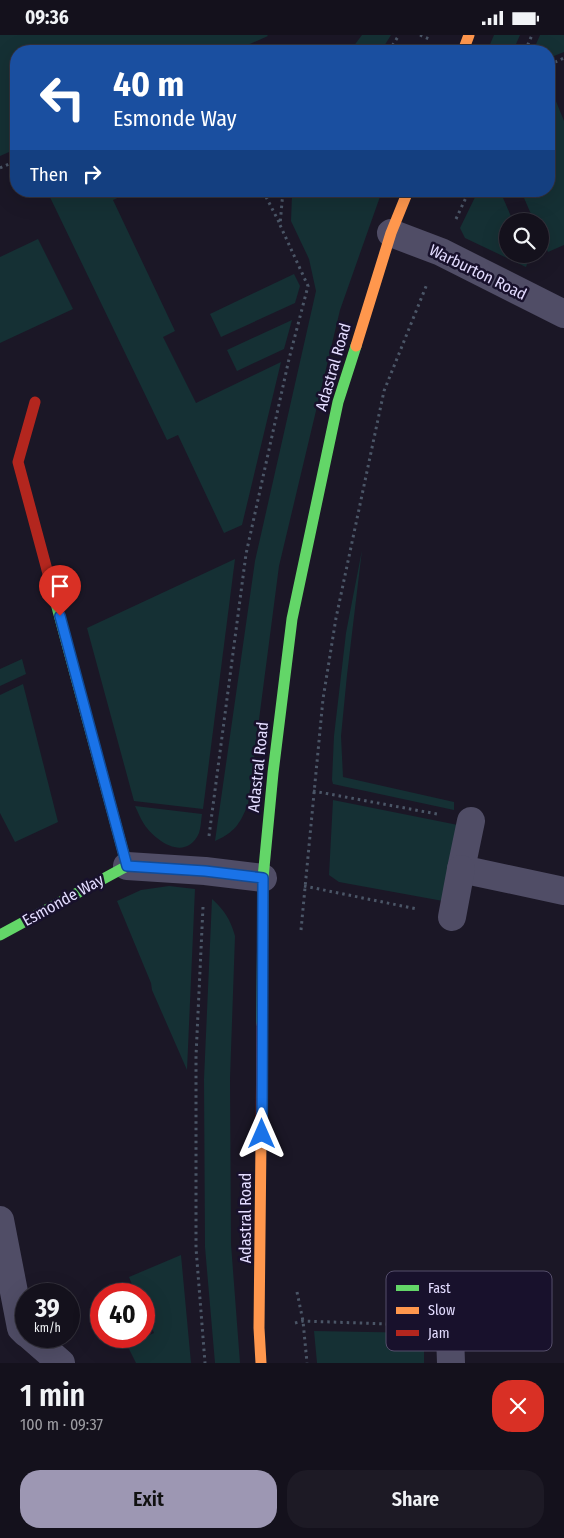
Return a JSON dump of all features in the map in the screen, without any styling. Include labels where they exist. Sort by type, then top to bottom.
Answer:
[{"type":"street","name":"Adastral Road","points":[[262,1363],[259,1328],[263,878],[273,773],[292,619],[338,402],[391,233],[406,197]]},
{"type":"street","name":"Warburton Road","points":[[391,233],[442,252],[564,314]]},
{"type":"street","points":[[35,402],[18,462],[127,866],[205,871],[263,878]]},
{"type":"street","points":[[452,917],[471,821]]},
{"type":"street","name":"Esmonde Way","points":[[0,935],[127,866]]},
{"type":"street","points":[[462,869],[564,891]]},
{"type":"street","points":[[0,1220],[15,1301]]},
{"type":"street","points":[[44,1348],[61,1363]]},
{"type":"path","points":[[205,1363],[196,1248],[196,1056],[205,871],[246,555],[289,359],[308,285],[267,197]]},
{"type":"path","points":[[280,225],[282,197]]},
{"type":"path","points":[[300,935],[323,699],[336,618],[384,391],[422,296],[466,197]]},
{"type":"path","points":[[272,791],[314,791],[471,821]]},
{"type":"path","points":[[263,878],[452,917]]},
{"type":"path","points":[[296,1283],[303,1321],[307,1363]]},
{"type":"path","points":[[259,1328],[303,1321],[386,1324]]},
{"type":"green space","points":[[0,35],[268,36],[248,45],[10,45],[10,152],[0,156]]},
{"type":"green space","points":[[362,35],[391,35],[385,45],[354,45]]},
{"type":"green space","points":[[494,35],[520,35],[516,45],[490,45]]},
{"type":"green space","points":[[540,35],[564,35],[564,52],[555,56],[555,45],[536,45]]},
{"type":"green space","points":[[555,99],[564,121],[564,245],[549,252],[549,213],[531,213],[524,197],[555,197]]},
{"type":"green space","points":[[50,197],[119,197],[113,200],[175,331],[163,337],[196,403],[281,362],[242,525],[224,533],[178,435],[167,440]]},
{"type":"green space","points":[[292,197],[380,197],[340,310],[279,566],[248,804],[236,827],[215,841],[255,561],[316,291],[309,259],[291,221]]},
{"type":"green space","points":[[475,197],[503,197],[510,213],[499,213],[499,254],[465,238],[460,228]]},
{"type":"green space","points":[[38,239],[73,309],[0,343],[0,257]]},
{"type":"green space","points":[[518,263],[527,263],[526,267]]},
{"type":"green space","points":[[294,274],[300,286],[295,303],[221,337],[210,314]]},
{"type":"green space","points":[[292,320],[284,349],[237,371],[227,350]]},
{"type":"green space","points":[[362,550],[341,736],[343,777],[454,802],[454,810],[333,784],[334,736],[346,633]]},
{"type":"green space","points":[[235,559],[203,809],[134,801],[87,628]]},
{"type":"green space","points":[[22,659],[26,674],[0,686],[0,669]]},
{"type":"green space","points":[[23,684],[58,822],[15,842],[0,813],[0,695]]},
{"type":"green space","points":[[333,800],[458,825],[443,901],[339,882],[329,875]]},
{"type":"green space","points":[[135,806],[202,814],[199,833],[193,842],[187,846],[179,848],[171,846],[149,831]]},
{"type":"green space","points":[[169,886],[195,889],[187,1070],[152,990],[151,983],[117,901],[141,890]]},
{"type":"green space","points":[[212,899],[226,916],[235,936],[230,1079],[231,1244],[240,1363],[215,1363],[205,1247],[204,1079]]},
{"type":"green space","points":[[181,1255],[191,1363],[136,1363],[128,1348],[155,1348],[155,1283],[131,1283],[129,1277]]},
{"type":"green space","points":[[314,1331],[386,1332],[386,1351],[424,1351],[424,1363],[317,1363]]},
{"type":"traffic: fast","points":[[262,1024],[263,878],[273,773],[292,619],[338,402],[356,346]]},
{"type":"traffic: fast","points":[[0,935],[127,866],[50,581]]},
{"type":"traffic: slow","points":[[465,45],[469,35]]},
{"type":"traffic: slow","points":[[356,346],[391,233],[406,197]]},
{"type":"traffic: slow","points":[[261,1141],[259,1328],[261,1363]]},
{"type":"traffic: jam","points":[[35,402],[18,462],[50,581]]},
{"type":"traffic: jam","points":[[261,1141],[262,1024]]},
{"type":"route","points":[[60,616],[127,866],[205,871],[263,878],[262,1134]]}]
